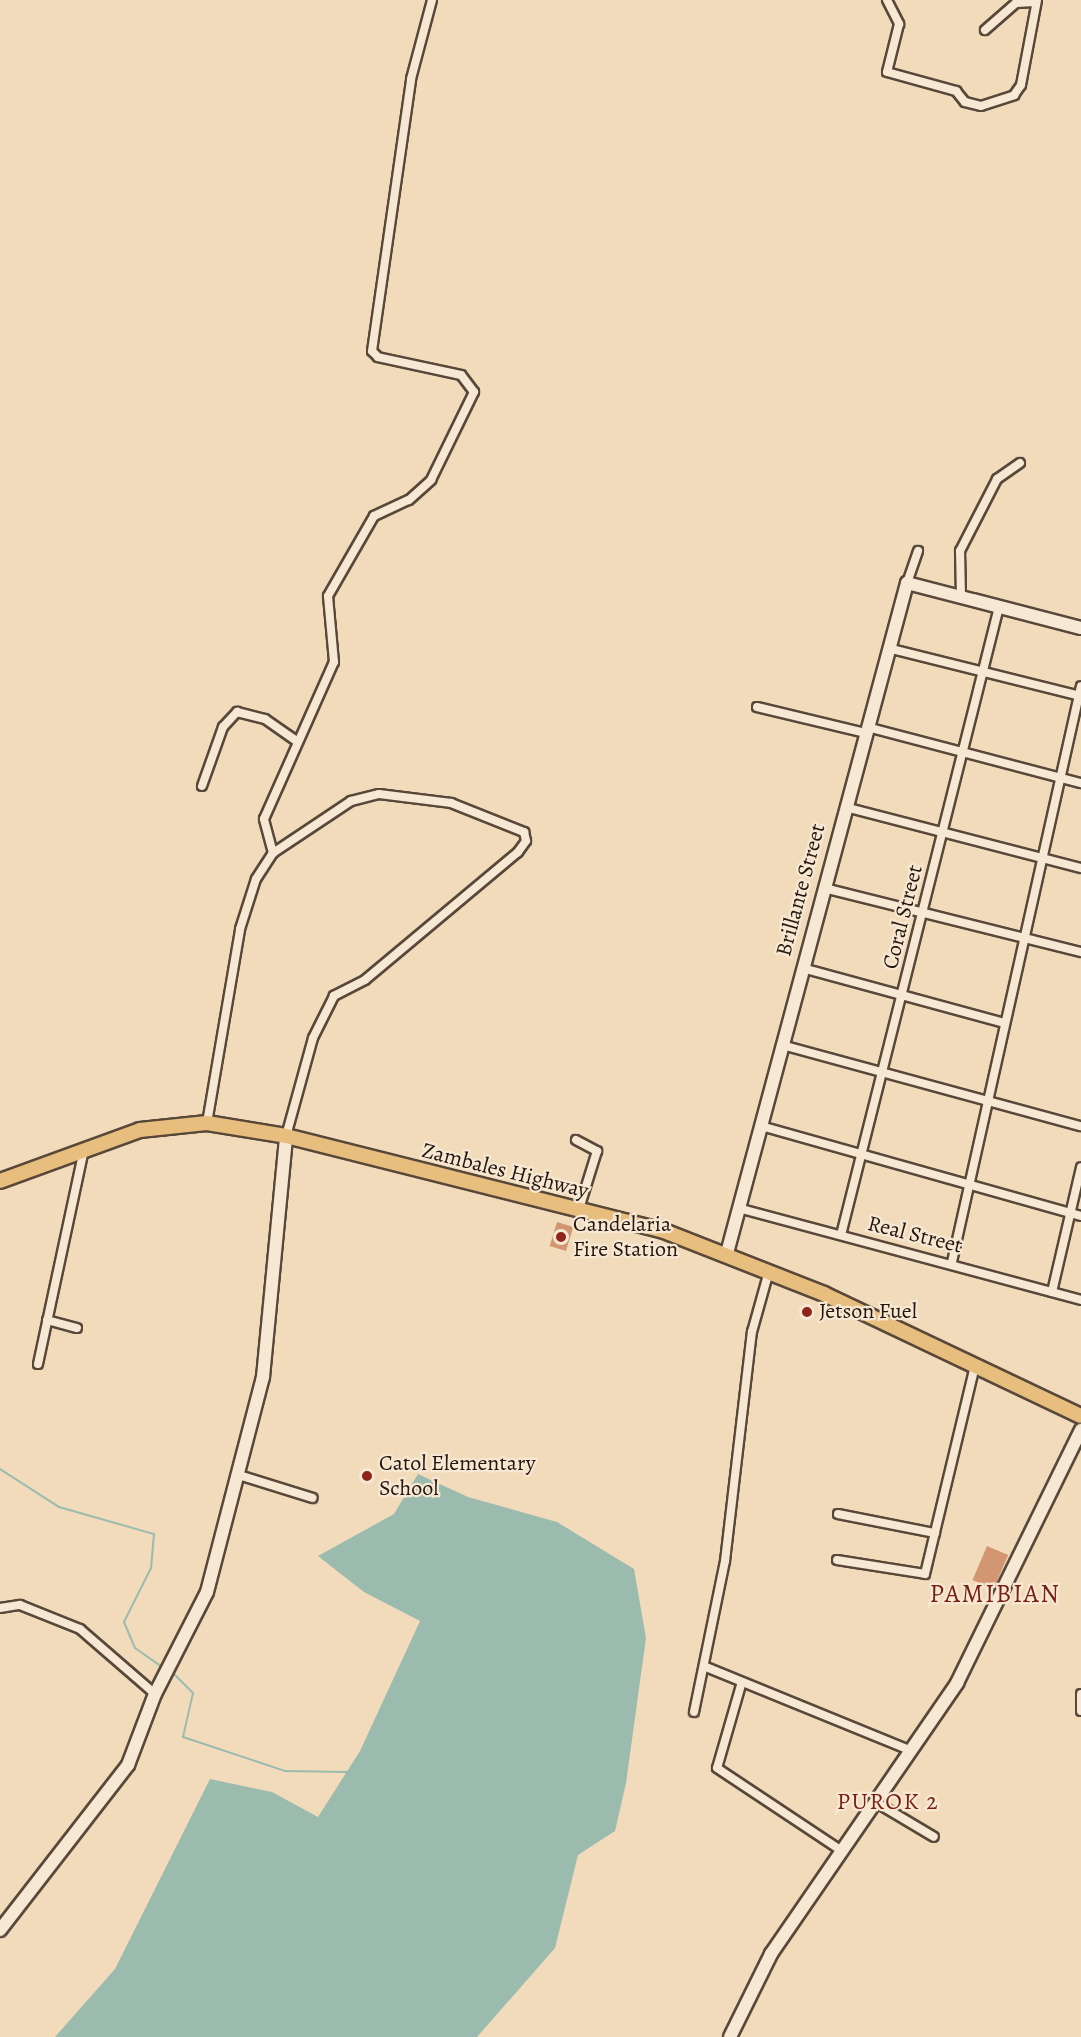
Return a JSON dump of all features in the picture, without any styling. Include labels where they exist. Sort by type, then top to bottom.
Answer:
[{"type":"main road","name":"Zambales Highway","points":[[0,1181],[84,1148],[140,1130],[207,1123],[286,1136],[578,1212],[664,1231],[727,1253],[1081,1416]]},
{"type":"street","points":[[273,853],[264,819],[334,662],[335,628],[328,603],[332,588],[374,516],[409,500],[431,480],[474,392],[461,375],[378,357],[372,351],[411,79],[432,0]]},
{"type":"street","points":[[887,0],[899,24],[887,72],[956,91],[975,106],[999,102],[1019,89],[1036,1],[1016,3],[984,30]]},
{"type":"street","points":[[960,597],[960,551],[997,479],[1020,463]]},
{"type":"street","points":[[918,551],[907,583],[1081,628]]},
{"type":"street","name":"Brillante Street","points":[[727,1253],[907,583]]},
{"type":"street","name":"Coral Street","points":[[841,1235],[999,607]]},
{"type":"street","points":[[888,648],[1080,692],[952,1262]]},
{"type":"street","points":[[757,707],[866,730],[1081,783]]},
{"type":"street","points":[[202,786],[223,728],[237,712],[265,719],[298,742]]},
{"type":"street","points":[[0,1930],[128,1765],[157,1690],[207,1592],[239,1475],[264,1365],[286,1136],[313,1038],[334,996],[366,980],[518,852],[527,838],[519,828],[451,803],[379,794],[351,801],[273,853],[256,879],[240,928],[207,1123]]},
{"type":"street","points":[[845,807],[1081,868]]},
{"type":"street","points":[[824,888],[921,916],[1081,952]]},
{"type":"street","points":[[802,968],[1005,1023]]},
{"type":"street","points":[[782,1045],[988,1104],[1081,1126]]},
{"type":"street","points":[[761,1126],[1081,1216]]},
{"type":"street","points":[[576,1140],[597,1150],[578,1212]]},
{"type":"street","points":[[38,1364],[84,1148]]},
{"type":"street","points":[[1052,1292],[1081,1167]]},
{"type":"street","name":"Real Street","points":[[738,1208],[952,1262],[1081,1300]]},
{"type":"street","points":[[694,1712],[706,1667],[725,1561],[752,1332],[769,1271]]},
{"type":"street","points":[[47,1320],[77,1328]]},
{"type":"street","points":[[837,1560],[923,1575],[975,1366]]},
{"type":"street","points":[[730,2037],[771,1954],[877,1803],[957,1683],[1081,1430]]},
{"type":"street","points":[[239,1475],[313,1498]]},
{"type":"street","points":[[838,1514],[934,1533]]},
{"type":"street","points":[[0,1608],[20,1605],[80,1629],[157,1690]]},
{"type":"street","points":[[706,1667],[741,1685],[912,1751]]},
{"type":"street","points":[[741,1685],[717,1768],[842,1851]]},
{"type":"street","points":[[1081,1694],[1081,1711]]},
{"type":"street","points":[[877,1803],[934,1837]]},
{"type":"shaded area","points":[[418,1474],[468,1497],[557,1522],[634,1569],[646,1638],[626,1783],[615,1831],[578,1855],[555,1948],[477,2037],[55,2037],[115,1969],[210,1779],[272,1792],[318,1817],[360,1751],[420,1621],[364,1592],[318,1556],[394,1514]]},
{"type":"building","name":"Candelaria Fire Station","points":[[557,1222],[573,1227],[566,1251],[550,1246]]},
{"type":"building","points":[[987,1546],[1008,1555],[994,1589],[973,1580]]},
{"type":"waterway","points":[[0,1469],[59,1507],[154,1534],[151,1568],[124,1622],[135,1648],[164,1668]]},
{"type":"waterway","points":[[172,1672],[193,1693],[183,1737],[285,1771],[347,1772]]},
{"type":"place","name":"Candelaria Fire Station","points":[[561,1237]]},
{"type":"place","name":"Jetson Fuel","points":[[807,1312]]},
{"type":"place","name":"Catol Elementary School","points":[[367,1476]]},
{"type":"district","name":"PAMIBIAN","points":[[995,1594]]},
{"type":"district","name":"PUROK 2","points":[[888,1802]]}]
